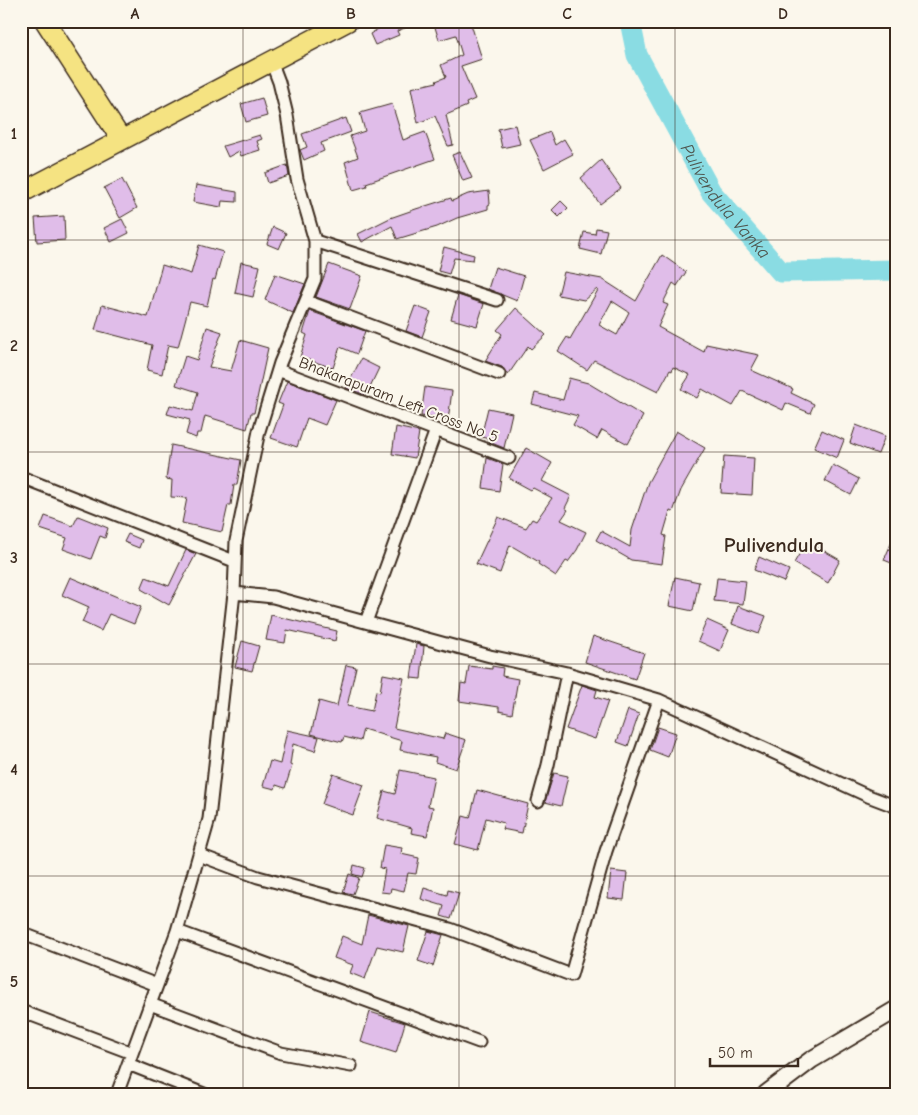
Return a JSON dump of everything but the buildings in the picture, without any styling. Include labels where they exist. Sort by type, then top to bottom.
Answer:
[{"type":"main road","points":[[45,21],[121,140]]},
{"type":"main road","points":[[21,193],[348,21]]},
{"type":"street","points":[[117,1094],[177,931],[209,819],[234,593],[234,561],[259,431],[278,370],[315,279],[315,241],[297,180],[280,82],[271,61]]},
{"type":"street","points":[[315,241],[497,300]]},
{"type":"street","points":[[306,301],[499,374]]},
{"type":"street","name":"Bhakarapuram Left Cross No 5","points":[[278,370],[509,458]]},
{"type":"street","points":[[366,622],[436,430]]},
{"type":"street","points":[[21,477],[234,561]]},
{"type":"street","points":[[234,593],[273,597],[490,656],[566,673],[659,700],[868,796],[897,807]]},
{"type":"street","points":[[538,801],[548,765],[566,673]]},
{"type":"street","points":[[199,855],[258,877],[450,929],[571,975],[606,851],[659,700]]},
{"type":"street","points":[[177,931],[479,1042]]},
{"type":"street","points":[[21,933],[157,985]]},
{"type":"street","points":[[150,1004],[281,1054],[351,1066]]},
{"type":"street","points":[[766,1094],[811,1060],[897,1009]]},
{"type":"street","points":[[21,1011],[204,1094]]},
{"type":"waterway","name":"Pulivendula Vanka","points":[[630,21],[637,55],[711,192],[781,272],[897,270]]},
{"type":"district","name":"Pulivendula","points":[[774,545]]}]
